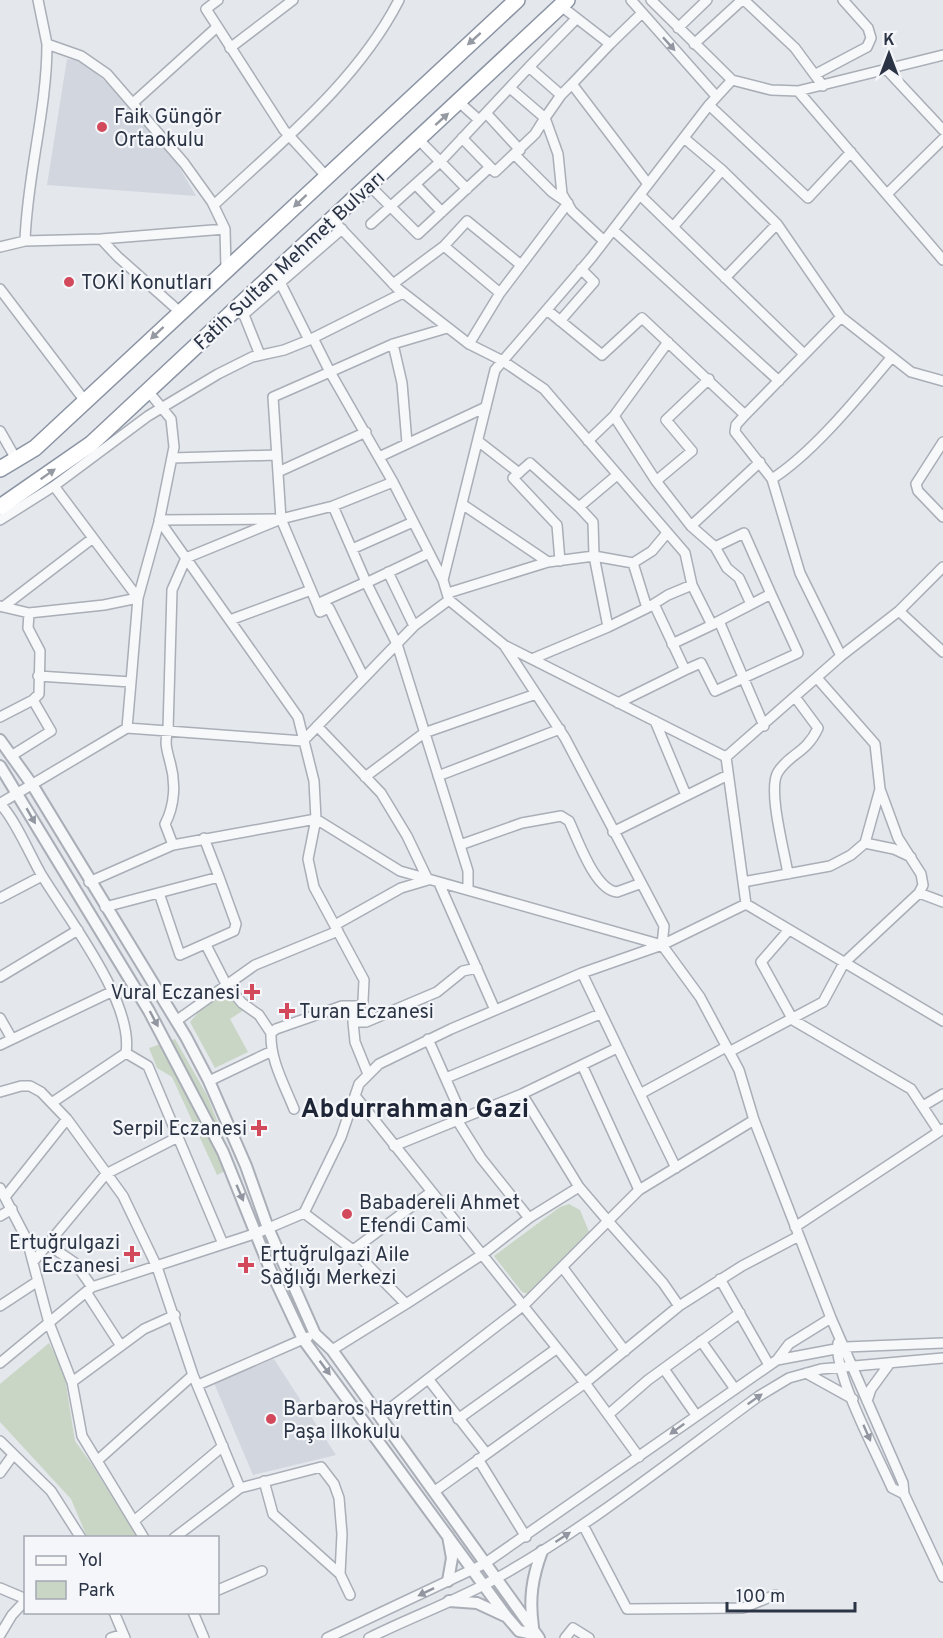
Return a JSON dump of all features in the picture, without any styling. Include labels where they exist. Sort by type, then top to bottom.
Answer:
[{"type":"highway","name":"Fatih Sultan Mehmet Bulvarı","points":[[0,469],[35,448],[517,0]]},
{"type":"highway","name":"Fatih Sultan Mehmet Bulvarı","points":[[0,507],[91,444],[148,391],[242,311],[337,225],[370,186],[564,3]]},
{"type":"street","points":[[25,241],[27,198],[45,82],[47,44],[38,0]]},
{"type":"street","points":[[218,0],[206,9],[217,27],[289,135],[326,176]]},
{"type":"street","points":[[230,48],[293,0]]},
{"type":"street","points":[[214,206],[289,135],[362,60],[399,0]]},
{"type":"street","points":[[631,0],[716,96]]},
{"type":"street","points":[[678,28],[707,0]]},
{"type":"street","points":[[694,44],[743,0],[795,48],[823,86]]},
{"type":"street","points":[[816,74],[867,47],[871,38],[868,28],[843,0]]},
{"type":"street","points":[[653,1],[732,80],[771,90],[798,91],[943,56]]},
{"type":"street","points":[[564,3],[576,19],[610,45]]},
{"type":"street","points":[[462,138],[495,172],[517,152],[561,95],[642,13]]},
{"type":"street","points":[[371,224],[440,162],[576,19]]},
{"type":"street","points":[[133,103],[217,27]]},
{"type":"street","points":[[47,44],[67,49],[96,65],[133,103],[184,163],[214,206],[225,229],[226,270]]},
{"type":"street","points":[[529,67],[561,95]]},
{"type":"street","points":[[886,69],[943,130]]},
{"type":"street","points":[[443,580],[495,370],[581,270],[716,96],[732,80]]},
{"type":"street","points":[[572,84],[648,184]]},
{"type":"street","points":[[510,88],[545,118],[558,154],[562,194],[572,212],[604,241]]},
{"type":"street","points":[[798,91],[943,260]]},
{"type":"street","points":[[460,103],[482,117],[552,192],[568,204]]},
{"type":"street","points":[[709,105],[808,198],[851,152]]},
{"type":"street","points":[[684,138],[722,170],[777,224],[841,317],[911,372],[943,381]]},
{"type":"street","points":[[887,194],[943,139]]},
{"type":"street","points":[[419,140],[467,189]]},
{"type":"street","points":[[370,186],[418,234],[490,167]]},
{"type":"street","points":[[673,227],[722,170]]},
{"type":"street","points":[[416,185],[442,212]]},
{"type":"street","points":[[640,195],[804,354]]},
{"type":"street","points":[[469,344],[500,293],[568,204]]},
{"type":"street","points":[[393,284],[444,246],[467,221],[521,265]]},
{"type":"street","points":[[725,278],[777,224]]},
{"type":"street","points":[[337,225],[403,293],[469,344],[503,361],[544,389],[685,553],[692,585],[716,623],[764,726]]},
{"type":"street","points":[[0,247],[25,241],[101,239],[225,229]]},
{"type":"street","points":[[613,230],[778,381]]},
{"type":"street","points":[[101,239],[180,312]]},
{"type":"street","points":[[444,246],[500,293]]},
{"type":"street","points":[[560,321],[594,282],[581,270]]},
{"type":"street","points":[[278,278],[393,482],[443,580],[448,596],[504,645],[726,757]]},
{"type":"street","points":[[0,289],[85,402]]},
{"type":"street","points":[[0,520],[54,486],[148,416],[218,374],[260,355],[284,350],[311,339],[403,293]]},
{"type":"street","points":[[547,310],[602,355],[642,318],[745,415]]},
{"type":"street","points":[[242,311],[260,355]]},
{"type":"street","points":[[841,317],[736,425],[736,435],[772,479],[800,573],[841,656]]},
{"type":"street","points":[[364,678],[329,608],[320,612],[281,519],[273,397],[393,344],[447,327]]},
{"type":"street","points":[[588,441],[614,416],[668,342]]},
{"type":"street","points":[[393,344],[402,383],[407,443]]},
{"type":"street","points":[[772,479],[786,471],[850,406],[891,358]]},
{"type":"street","points":[[656,481],[692,451],[666,420],[709,380]]},
{"type":"street","points":[[127,728],[138,598],[159,520],[172,458],[173,428],[164,408],[148,391]]},
{"type":"street","points":[[379,457],[486,407]]},
{"type":"street","points":[[614,416],[656,481],[691,526],[715,547],[727,568],[739,578],[751,604]]},
{"type":"street","points":[[0,431],[16,459]]},
{"type":"street","points":[[278,472],[366,432]]},
{"type":"street","points":[[478,441],[519,473]]},
{"type":"street","points":[[943,442],[916,484],[922,497],[943,517]]},
{"type":"street","points":[[172,458],[277,455]]},
{"type":"street","points":[[691,526],[760,462]]},
{"type":"street","points":[[560,561],[557,525],[513,478],[530,463],[593,522],[594,556],[608,627]]},
{"type":"street","points":[[579,507],[617,475]]},
{"type":"street","points":[[172,844],[165,824],[171,812],[173,798],[172,772],[165,742],[168,730],[172,590],[186,558],[281,519],[333,506],[393,482]]},
{"type":"street","points":[[54,486],[138,598]]},
{"type":"street","points":[[462,504],[548,562]]},
{"type":"street","points":[[333,506],[396,644],[468,871],[468,890]]},
{"type":"street","points":[[159,520],[281,519]]},
{"type":"street","points":[[159,520],[298,717],[314,781],[316,819],[308,859],[314,887],[364,980],[364,995],[353,1022],[355,1042],[368,1074]]},
{"type":"street","points":[[352,549],[413,522]]},
{"type":"street","points":[[303,741],[414,626],[448,596],[548,562],[594,556],[633,564],[652,550],[667,533]]},
{"type":"street","points":[[618,703],[701,663],[715,691],[798,653],[744,533],[715,547]]},
{"type":"street","points":[[2,606],[93,538]]},
{"type":"street","points":[[317,604],[429,553]]},
{"type":"street","points":[[633,564],[650,606],[685,670]]},
{"type":"street","points":[[726,757],[841,656],[899,611],[943,567]]},
{"type":"street","points":[[388,572],[414,626]]},
{"type":"street","points":[[532,660],[608,627],[692,585]]},
{"type":"street","points":[[230,620],[311,590]]},
{"type":"street","points":[[672,644],[771,594]]},
{"type":"street","points":[[2,606],[29,613],[104,605],[138,598]]},
{"type":"street","points":[[899,611],[943,652]]},
{"type":"street","points":[[0,717],[33,700],[39,694],[40,651],[28,628],[29,613]]},
{"type":"street","points":[[504,645],[560,729],[639,884],[664,926],[663,945],[700,997],[739,1070],[754,1120],[839,1338],[841,1367],[853,1399],[892,1488],[903,1494]]},
{"type":"street","points":[[38,676],[131,682]]},
{"type":"street","points":[[640,1094],[728,1049],[793,1020],[823,1002],[844,963],[918,893],[923,885],[921,874],[898,838],[880,789],[875,744],[817,678]]},
{"type":"street","points":[[365,777],[424,733],[536,694]]},
{"type":"street","points":[[788,874],[773,789],[776,774],[810,744],[818,728],[795,697]]},
{"type":"street","points":[[11,756],[51,731],[33,700]]},
{"type":"street","points":[[655,721],[687,795]]},
{"type":"street","points":[[317,726],[381,794],[407,836],[428,879]]},
{"type":"street","points":[[53,1102],[126,1053],[128,1042],[111,992],[78,930],[42,876],[0,804],[127,728],[303,741]]},
{"type":"street","points":[[438,776],[560,729]]},
{"type":"street","points":[[0,740],[33,786],[89,882],[176,1021],[209,1081],[246,1166],[268,1228],[315,1334],[332,1350],[536,1634]]},
{"type":"street","points":[[726,757],[746,904],[943,1021]]},
{"type":"street","points":[[0,766],[149,1011],[223,1152],[270,1269],[303,1339],[447,1532],[507,1617],[519,1631],[536,1634]]},
{"type":"street","points":[[613,832],[728,775]]},
{"type":"street","points":[[743,882],[830,866],[851,855],[865,843],[880,789]]},
{"type":"street","points":[[460,845],[522,823],[543,817],[561,816],[568,821],[595,876],[604,888],[617,892],[639,884]]},
{"type":"street","points":[[89,882],[172,844],[316,819],[400,871],[663,945]]},
{"type":"street","points":[[159,893],[180,955],[234,931],[236,924],[204,838]]},
{"type":"street","points":[[865,843],[894,849],[911,857]]},
{"type":"street","points":[[0,898],[42,876]]},
{"type":"street","points":[[105,907],[219,877]]},
{"type":"street","points":[[176,1021],[255,965],[336,928],[401,888],[428,879]]},
{"type":"street","points":[[440,883],[495,1010]]},
{"type":"street","points":[[918,893],[943,902]]},
{"type":"street","points":[[0,1363],[89,1289],[257,1233],[304,1213],[341,1137],[359,1084],[390,1057],[582,973],[663,945],[746,904]]},
{"type":"street","points":[[0,977],[78,930]]},
{"type":"street","points":[[435,1491],[585,1383],[679,1306],[797,1231],[941,1130],[911,1089],[793,1020],[761,962],[788,931]]},
{"type":"street","points":[[206,945],[226,984],[242,1003],[259,1015],[271,1033],[272,1052],[294,1108]]},
{"type":"street","points":[[353,1022],[366,1022],[437,992],[463,970],[477,968]]},
{"type":"street","points":[[582,973],[676,1168]]},
{"type":"street","points":[[0,1045],[111,992]]},
{"type":"street","points":[[271,1033],[276,1029],[342,1006],[358,1006]]},
{"type":"street","points":[[446,1078],[600,1014]]},
{"type":"street","points":[[0,1018],[12,1039]]},
{"type":"street","points":[[429,1039],[460,1119],[481,1158],[530,1218]]},
{"type":"street","points":[[394,1146],[522,1094],[617,1048]]},
{"type":"street","points":[[209,1081],[272,1052]]},
{"type":"street","points":[[126,1053],[148,1066],[223,1244]]},
{"type":"street","points":[[582,1065],[639,1190]]},
{"type":"street","points":[[0,1092],[15,1087],[30,1086],[53,1102],[136,1219],[175,1315],[193,1375],[240,1488]]},
{"type":"street","points":[[522,1094],[579,1187],[663,1283],[679,1306]]},
{"type":"street","points":[[923,1106],[943,1094]]},
{"type":"street","points":[[356,1097],[430,1192],[524,1305],[556,1349],[609,1414],[639,1457]]},
{"type":"street","points":[[5,1197],[67,1119]]},
{"type":"street","points":[[380,1416],[524,1305],[639,1190],[754,1120]]},
{"type":"street","points":[[33,1262],[106,1174],[178,1137]]},
{"type":"street","points":[[332,1350],[483,1254],[530,1218],[579,1187]]},
{"type":"street","points":[[0,1188],[27,1240],[49,1323],[72,1382],[82,1436],[143,1536]]},
{"type":"street","points":[[352,1250],[430,1192]]},
{"type":"street","points":[[0,1216],[12,1209]]},
{"type":"street","points":[[304,1213],[352,1250],[406,1304]]},
{"type":"street","points":[[47,1244],[75,1263],[121,1346]]},
{"type":"street","points":[[563,1268],[625,1351]]},
{"type":"street","points":[[720,1279],[773,1363]]},
{"type":"street","points":[[0,1306],[38,1281]]},
{"type":"street","points":[[609,1414],[664,1368],[740,1313]]},
{"type":"street","points":[[72,1382],[154,1322],[175,1315]]},
{"type":"street","points":[[327,1638],[484,1564],[526,1538],[696,1415],[773,1363],[789,1344],[831,1318]]},
{"type":"street","points":[[198,1385],[315,1334]]},
{"type":"street","points":[[701,1341],[735,1389]]},
{"type":"street","points":[[773,1363],[841,1348],[943,1343]]},
{"type":"street","points":[[841,1348],[852,1366],[903,1484],[903,1494],[943,1577]]},
{"type":"street","points":[[458,1419],[556,1349]]},
{"type":"street","points":[[369,1638],[496,1579],[542,1551],[583,1525],[759,1396],[789,1378],[841,1367],[943,1358]]},
{"type":"street","points":[[867,1401],[871,1389],[890,1363]]},
{"type":"street","points":[[664,1368],[696,1415]]},
{"type":"street","points":[[806,1373],[853,1399]]},
{"type":"street","points":[[98,1460],[193,1375]]},
{"type":"street","points":[[429,1380],[482,1456],[526,1538]]},
{"type":"street","points":[[0,1442],[51,1491],[80,1536]]},
{"type":"street","points":[[134,1521],[223,1446]]},
{"type":"street","points":[[0,1473],[13,1455]]},
{"type":"street","points":[[177,1536],[240,1488],[321,1467],[333,1484],[339,1498],[342,1534],[340,1574]]},
{"type":"street","points":[[264,1481],[273,1514],[340,1574],[351,1595]]},
{"type":"street","points":[[583,1525],[627,1609],[743,1608],[775,1595]]},
{"type":"street","points":[[447,1532],[452,1558],[448,1581]]},
{"type":"street","points":[[536,1634],[530,1601],[533,1576],[542,1551]]},
{"type":"street","points":[[219,1590],[262,1571]]},
{"type":"street","points":[[0,1588],[24,1598]]},
{"type":"street","points":[[0,1635],[12,1615],[24,1601]]},
{"type":"street","points":[[448,1601],[477,1603],[507,1617]]},
{"type":"street","points":[[111,1638],[124,1636],[115,1614]]},
{"type":"street","points":[[194,1614],[204,1638]]},
{"type":"street","points":[[565,1638],[573,1628],[589,1638]]},
{"type":"shaded area","name":"Faik Güngör Ortaokulu","points":[[67,59],[80,60],[120,94],[175,160],[196,196],[47,185]]},
{"type":"shaded area","name":"Barbaros Hayrettin Paşa İlkokulu","points":[[274,1359],[336,1455],[253,1475],[214,1383]]},
{"type":"green space","points":[[227,991],[244,1010],[230,1019],[248,1052],[215,1068],[190,1022],[202,1008]]},
{"type":"green space","points":[[175,1039],[207,1095],[235,1166],[217,1175],[172,1077],[157,1068],[149,1048]]},
{"type":"green space","points":[[569,1204],[580,1210],[590,1234],[528,1294],[522,1292],[494,1256],[560,1207]]},
{"type":"green space","points":[[49,1343],[64,1372],[75,1441],[136,1536],[87,1536],[71,1499],[0,1422],[0,1384]]},
{"type":"place","name":"Faik Güngör Ortaokulu","points":[[102,127]]},
{"type":"place","name":"TOKİ Konutları","points":[[69,282]]},
{"type":"place","name":"Vural Eczanesi","points":[[252,992]]},
{"type":"place","name":"Turan Eczanesi","points":[[287,1011]]},
{"type":"place","name":"Serpil Eczanesi","points":[[259,1128]]},
{"type":"place","name":"Babadereli Ahmet Efendi Cami","points":[[347,1214]]},
{"type":"place","name":"Ertuğrulgazi Eczanesi","points":[[132,1254]]},
{"type":"place","name":"Ertuğrulgazi Aile Sağlığı Merkezi","points":[[246,1265]]},
{"type":"place","name":"Barbaros Hayrettin Paşa İlkokulu","points":[[271,1419]]},
{"type":"district","name":"Abdurrahman Gazi","points":[[415,1108]]}]
